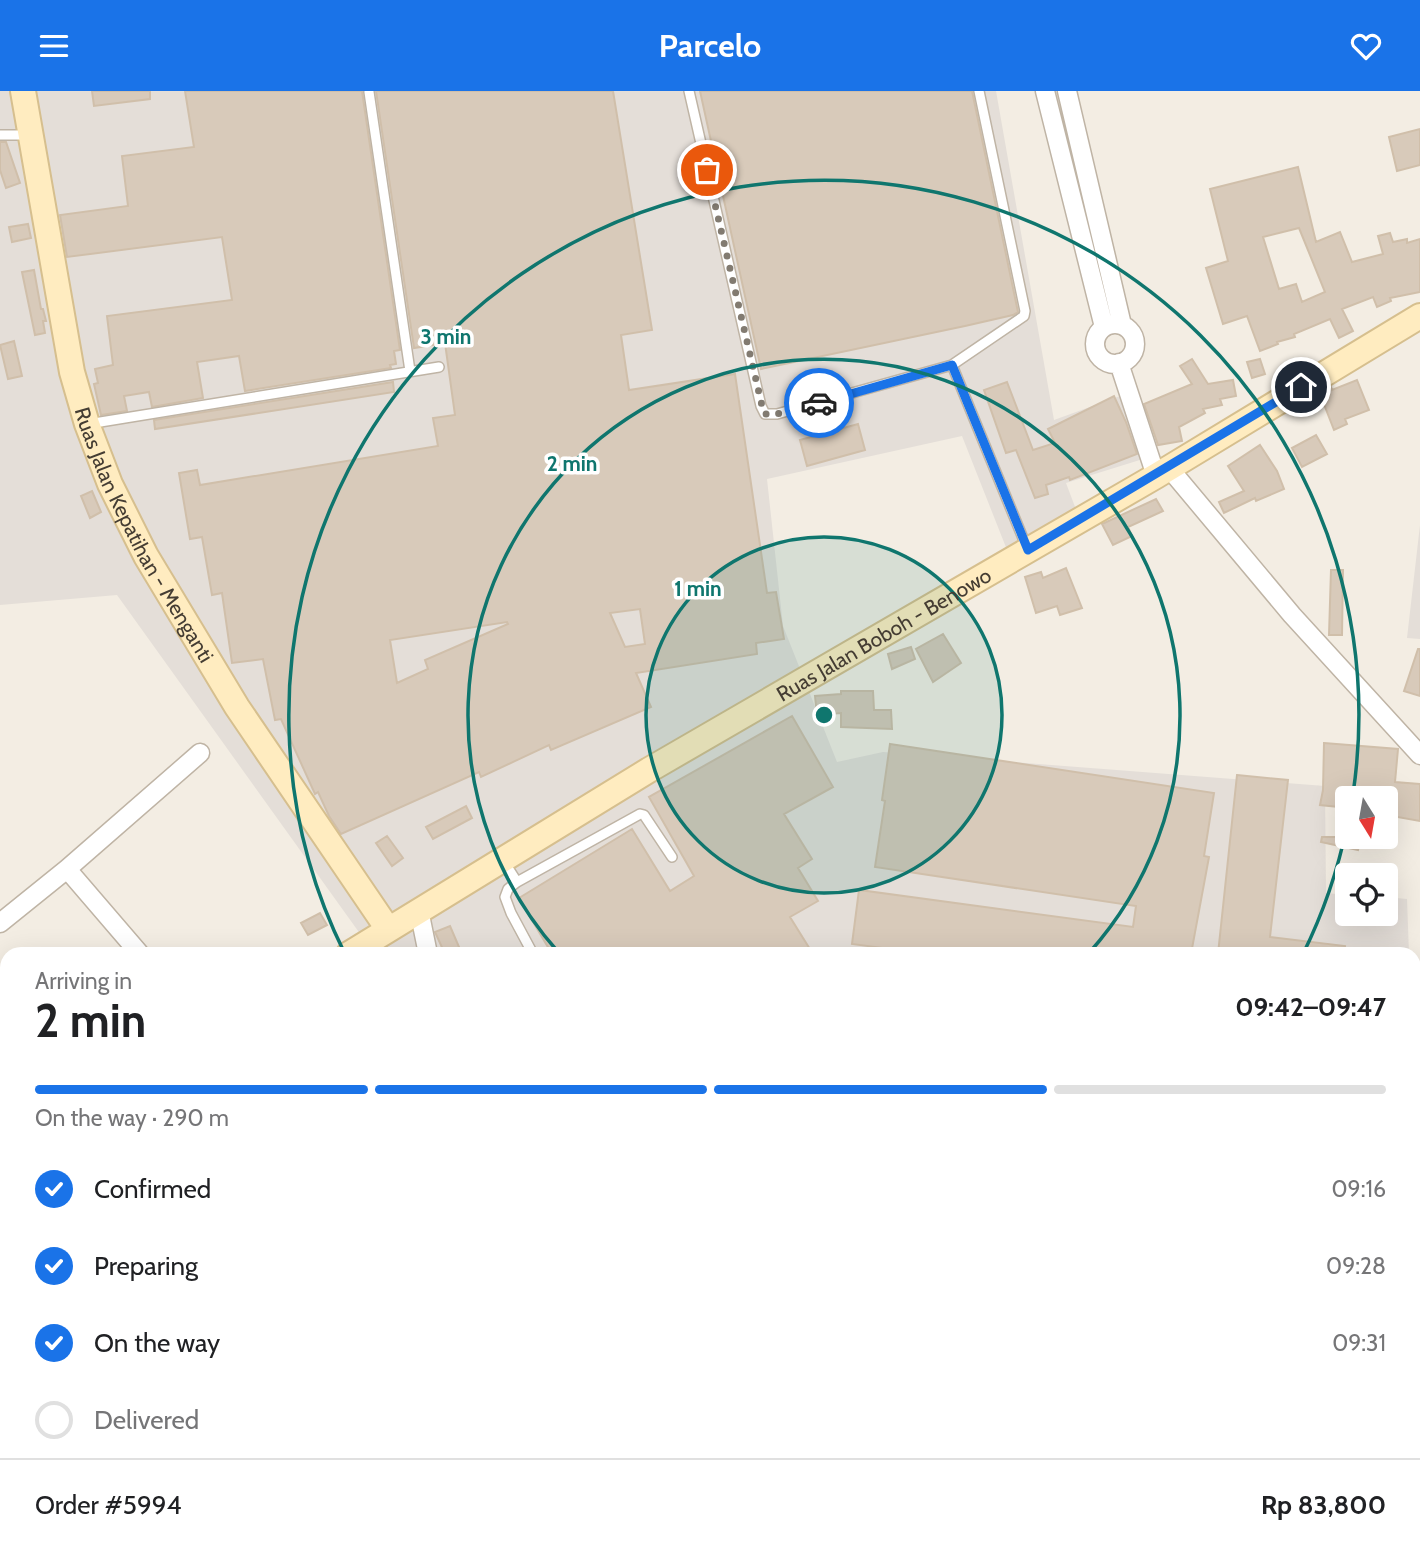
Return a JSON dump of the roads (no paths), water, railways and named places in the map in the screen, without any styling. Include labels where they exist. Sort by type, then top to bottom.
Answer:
[{"type":"main road","name":"Ruas Jalan Kepatihan - Menganti","points":[[23,91],[63,333],[87,424],[110,484],[146,556],[237,707],[388,929]]},
{"type":"main road","name":"Ruas Jalan Boboh - Benowo","points":[[360,947],[748,713],[1162,472],[1420,316]]},
{"type":"street","points":[[1045,91],[1104,327]]},
{"type":"street","points":[[1067,91],[1122,325],[1133,335],[1135,349],[1126,361],[1111,364],[1104,361],[1095,348],[1095,340],[1109,324],[1122,325]]},
{"type":"street","points":[[1119,363],[1162,472],[1420,755]]},
{"type":"street","points":[[0,923],[67,869],[200,753]]},
{"type":"street","points":[[67,869],[135,947]]},
{"type":"street","points":[[419,910],[427,947]]},
{"type":"lane","points":[[689,91],[765,414],[777,414],[952,365],[1020,319],[1025,311],[979,91]]},
{"type":"lane","points":[[369,92],[410,371]]},
{"type":"lane","points":[[0,135],[31,135]]},
{"type":"lane","points":[[952,365],[1028,550]]},
{"type":"lane","points":[[87,424],[439,367]]},
{"type":"lane","points":[[529,947],[505,897],[508,889],[517,882],[639,814],[644,815],[672,857]]},
{"type":"lane","points":[[503,859],[517,882]]}]
